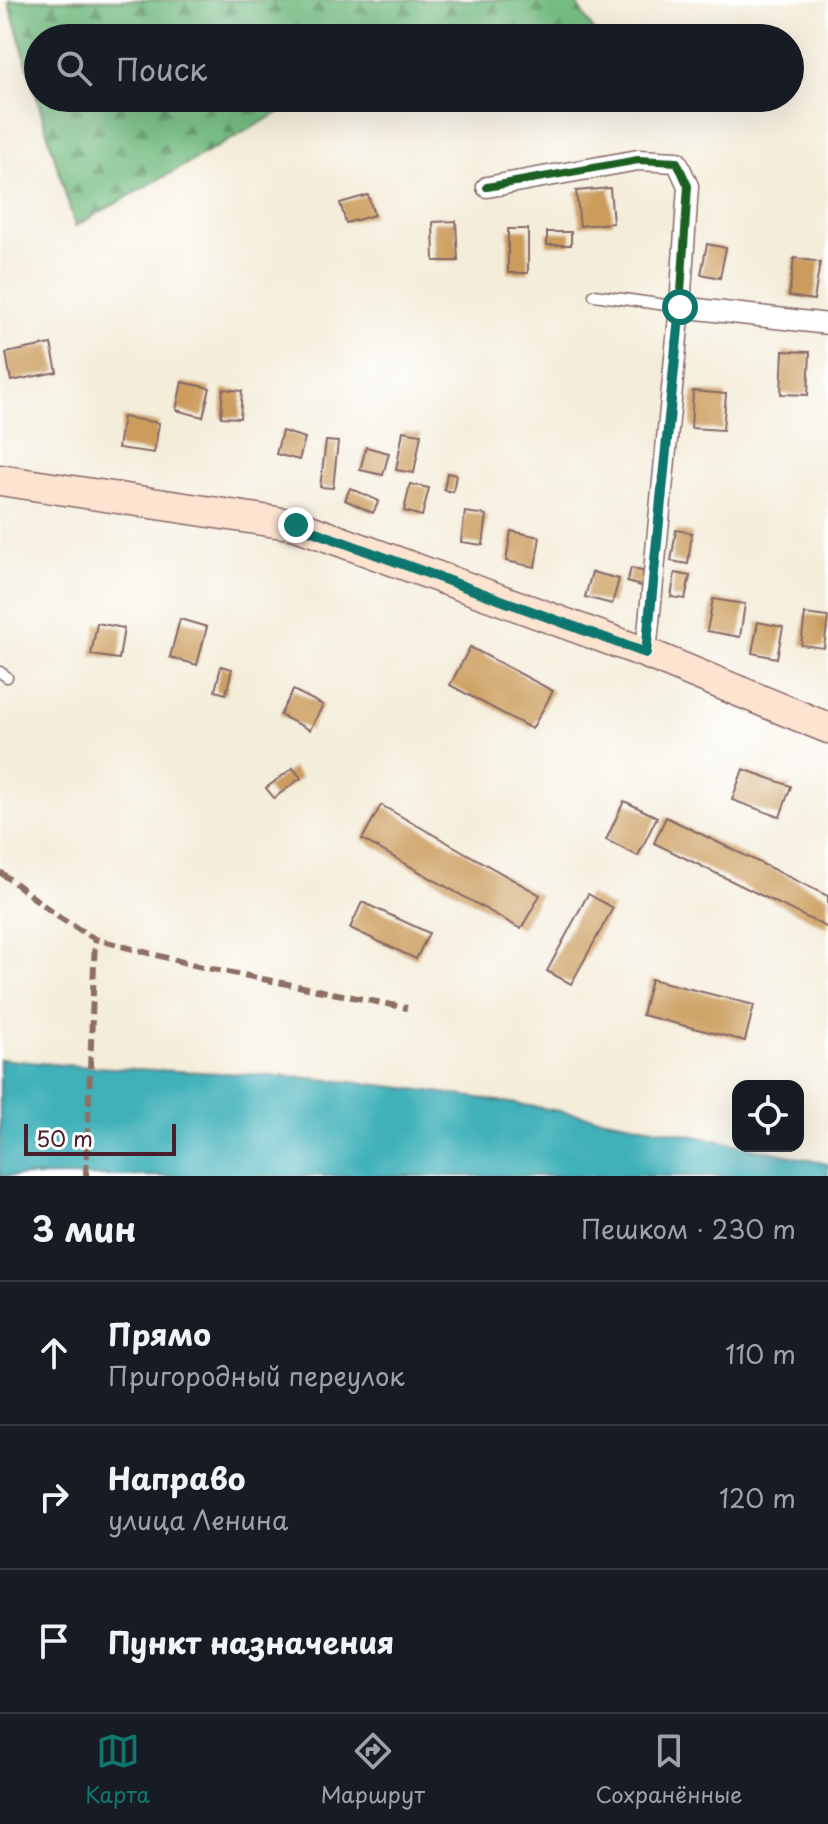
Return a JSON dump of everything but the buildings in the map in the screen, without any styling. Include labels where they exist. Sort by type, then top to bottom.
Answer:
[{"type":"main road","points":[[0,480],[296,525],[646,653],[828,728]]},
{"type":"street","points":[[487,187],[638,160],[677,162],[688,186],[680,307],[646,653]]},
{"type":"street","points":[[680,307],[828,324]]},
{"type":"lane","points":[[594,295],[680,307]]},
{"type":"green space","points":[[8,0],[574,0],[589,24],[24,24],[24,54]]},
{"type":"green space","points":[[41,112],[280,112],[75,226]]},
{"type":"water","points":[[0,1059],[375,1084],[635,1124],[732,1144],[732,1152],[771,1152],[828,1164],[828,1176],[0,1176]]},
{"type":"marked path","points":[[0,872],[60,918],[95,939],[198,966],[407,1008]]},
{"type":"marked path","points":[[86,1176],[95,939]]},
{"type":"cycle path","points":[[487,187],[638,160],[677,162],[688,186],[680,307],[646,653]]},
{"type":"route","points":[[296,525],[646,653],[680,307]]}]
